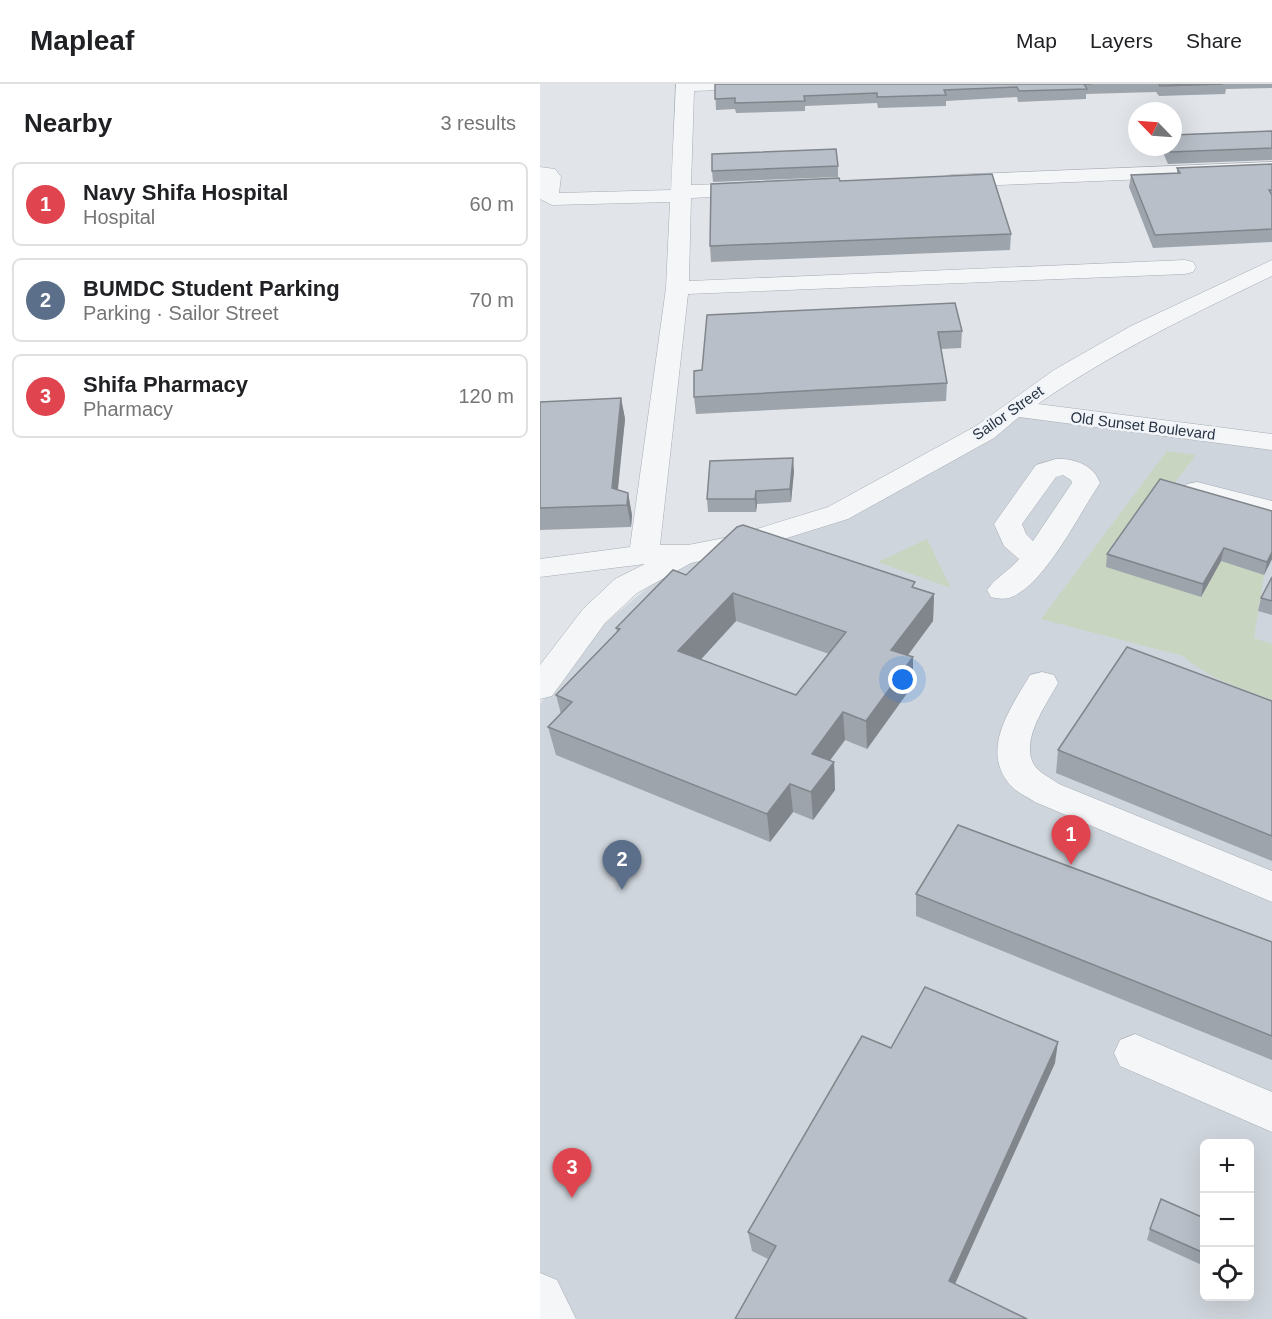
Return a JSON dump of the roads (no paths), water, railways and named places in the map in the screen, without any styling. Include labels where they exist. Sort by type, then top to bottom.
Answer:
[{"type":"street","points":[[644,555],[676,288],[685,85],[744,84]]},
{"type":"street","points":[[930,182],[1272,168]]},
{"type":"street","points":[[540,173],[548,173],[551,177],[548,196],[552,199],[776,188]]},
{"type":"street","points":[[676,288],[1185,267]]},
{"type":"street","name":"Sailor Street","points":[[688,554],[738,544],[838,513],[985,432],[1063,375],[1139,331],[1272,267]]},
{"type":"street","name":"Old Sunset Boulevard","points":[[1014,409],[1272,442]]},
{"type":"street","points":[[1184,486],[1272,510]]},
{"type":"street","points":[[540,568],[644,555],[688,554]]},
{"type":"street","points":[[540,688],[594,616],[626,586],[688,554]]},
{"type":"street","points":[[1002,590],[1022,576],[1035,557]]},
{"type":"street","points":[[1042,683],[1016,733],[1012,756],[1023,776],[1047,794],[1272,887]]},
{"type":"street","points":[[1135,1053],[1272,1112]]},
{"type":"street","points":[[540,1297],[552,1319]]},
{"type":"place","name":"Navy Shifa Hospital","points":[[1071,865]]},
{"type":"place","name":"BUMDC Student Parking","points":[[622,890]]},
{"type":"place","name":"Shifa Pharmacy","points":[[572,1198]]}]
